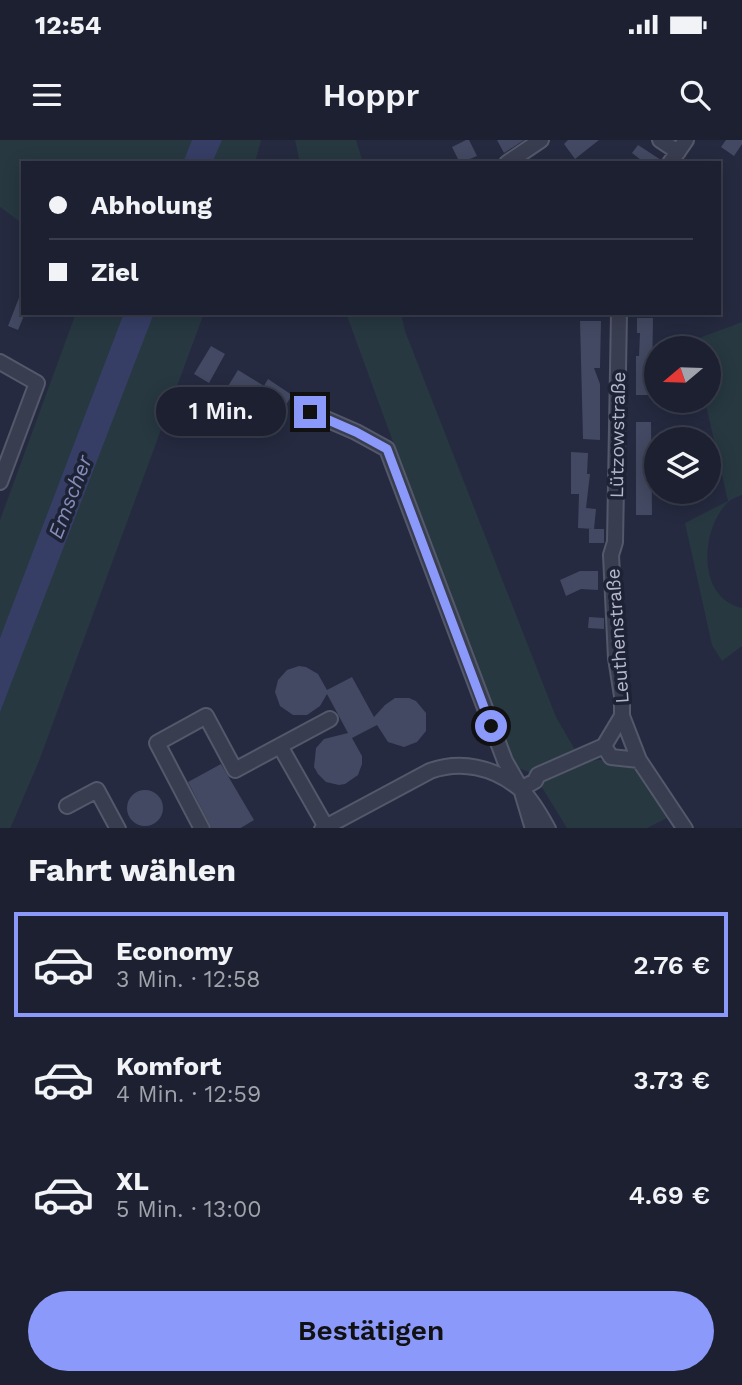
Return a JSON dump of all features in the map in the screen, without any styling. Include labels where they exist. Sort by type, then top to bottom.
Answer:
[{"type":"street","points":[[510,161],[541,140]]},
{"type":"street","points":[[660,140],[678,152]]},
{"type":"street","name":"Lützowstraße","points":[[611,555],[615,542],[619,315]]},
{"type":"street","points":[[0,362],[37,383],[0,482]]},
{"type":"street","points":[[310,412],[387,449],[505,761],[520,789],[548,828]]},
{"type":"street","name":"Leuthenstraße","points":[[611,555],[622,716],[639,760],[685,828]]},
{"type":"street","points":[[202,828],[157,743],[206,716],[235,770],[330,719]]},
{"type":"street","points":[[520,789],[535,781],[538,775],[604,746],[622,716]]},
{"type":"street","points":[[280,746],[324,828],[430,771],[447,765],[465,764],[520,789],[533,828]]},
{"type":"street","points":[[604,746],[611,757],[639,760]]},
{"type":"street","points":[[67,806],[97,790],[118,828]]},
{"type":"shaded area","points":[[0,140],[261,140],[256,161],[21,161],[21,223],[0,207]]},
{"type":"shaded area","points":[[295,140],[356,140],[362,161],[300,161]]},
{"type":"shaded area","points":[[75,315],[203,315],[39,761],[10,828],[0,828],[0,520]]},
{"type":"shaded area","points":[[347,315],[401,315],[405,331],[556,717],[582,762],[615,761],[637,770],[654,789],[671,816],[647,828],[567,828],[529,772],[518,768],[508,757]]},
{"type":"shaded area","points":[[742,322],[742,495],[729,502],[718,515],[708,546],[710,578],[717,591],[727,602],[742,608],[742,646],[722,661],[712,645],[685,523],[728,501],[721,471],[721,427],[711,427],[708,413],[721,413],[721,336],[704,336]]},
{"type":"water","points":[[192,140],[222,140],[213,161],[184,161]]},
{"type":"water","name":"Emscher","points":[[123,315],[153,315],[0,712],[0,638]]},
{"type":"building","points":[[469,140],[477,156],[459,161],[452,147]]},
{"type":"building","points":[[497,140],[524,140],[504,153]]},
{"type":"building","points":[[568,140],[599,140],[575,159],[564,144]]},
{"type":"building","points":[[726,140],[742,140],[734,156],[721,147]]},
{"type":"building","points":[[638,145],[661,160],[642,161],[632,153]]},
{"type":"building","points":[[21,293],[23,318],[18,330],[8,326]]},
{"type":"building","points":[[637,318],[653,318],[653,336],[644,336],[644,395],[636,395],[636,356],[639,356],[640,333],[637,333]]},
{"type":"building","points":[[580,321],[601,321],[600,368],[594,368],[600,384],[600,440],[583,439]]},
{"type":"building","points":[[211,346],[225,354],[209,383],[194,374]]},
{"type":"building","points":[[238,370],[264,386],[268,379],[292,395],[283,410],[255,392],[242,414],[219,401]]},
{"type":"building","points":[[636,422],[651,422],[651,427],[644,427],[644,504],[652,504],[652,515],[636,515]]},
{"type":"building","points":[[571,452],[588,453],[587,474],[590,474],[586,508],[596,509],[594,529],[604,529],[604,543],[589,543],[589,529],[593,529],[578,528],[579,494],[571,494]]},
{"type":"building","points":[[580,571],[598,571],[598,590],[581,589],[566,596],[560,580]]},
{"type":"building","points":[[589,617],[604,618],[604,629],[588,628]]},
{"type":"building","points":[[299,666],[318,674],[327,690],[352,677],[374,717],[395,698],[416,701],[426,713],[426,731],[417,742],[404,747],[388,742],[377,725],[352,738],[362,756],[358,775],[345,784],[326,782],[314,767],[316,748],[324,739],[348,733],[327,694],[320,706],[307,715],[293,715],[280,706],[275,692],[278,680],[287,670]]},
{"type":"building","points":[[221,764],[254,820],[241,828],[211,828],[188,782]]},
{"type":"building","points":[[145,790],[158,795],[163,808],[158,821],[145,826],[132,821],[127,808],[132,795]]},
{"type":"route","points":[[310,412],[387,449],[491,726]]}]
